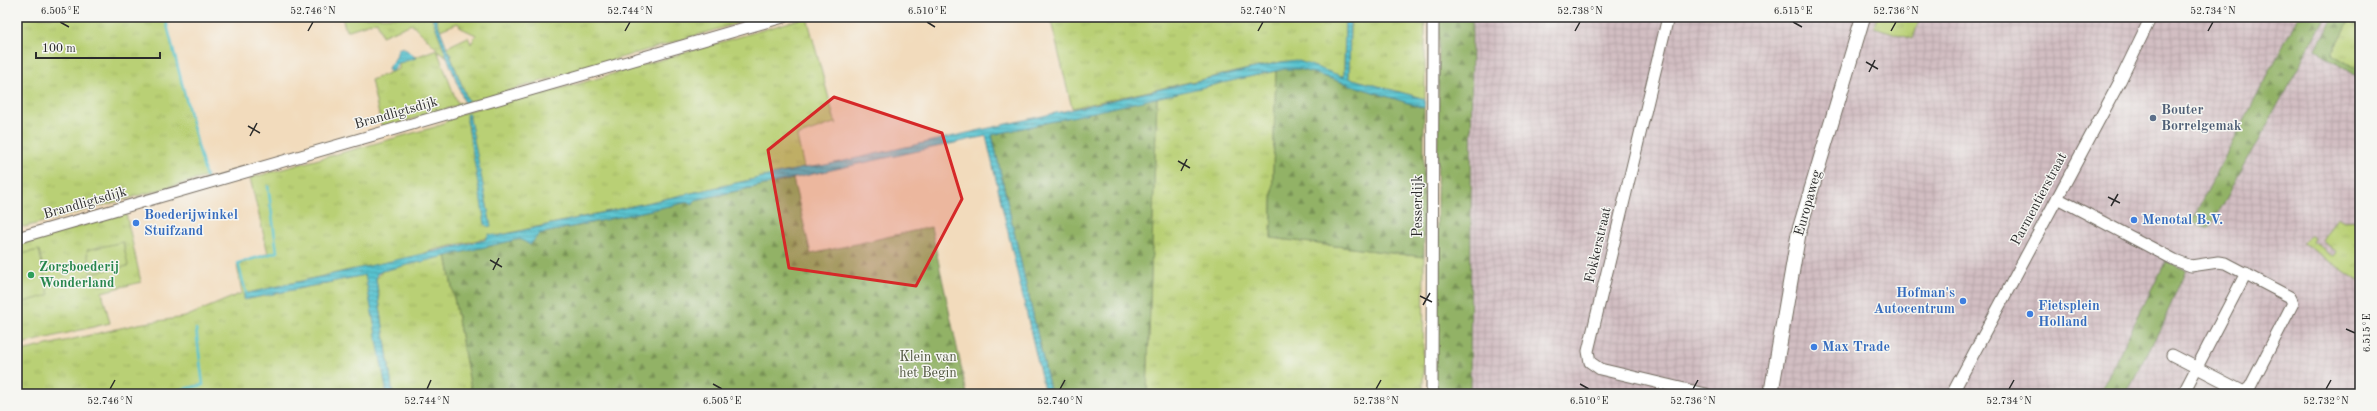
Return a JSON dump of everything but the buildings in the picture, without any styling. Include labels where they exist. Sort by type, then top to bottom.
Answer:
[{"type":"main road","name":"Europaweg","points":[[1771,394],[1799,231],[1863,17]]},
{"type":"street","name":"Brandligtsdijk","points":[[17,238],[783,17]]},
{"type":"street","name":"Pesserdijk","points":[[1432,394],[1433,17]]},
{"type":"street","name":"Fokkerstraat","points":[[1668,17],[1588,351],[1590,362],[1600,370],[1706,394]]},
{"type":"street","name":"Parmentierstraat","points":[[1952,394],[2120,81],[2151,17]]},
{"type":"street","points":[[2057,198],[2175,260],[2191,266],[2218,262],[2246,273],[2290,296],[2293,303],[2254,380],[2244,392],[2172,355]]},
{"type":"street","points":[[2184,394],[2246,273]]},
{"type":"highlighted area","points":[[834,97],[942,133],[962,199],[916,286],[789,268],[768,150]]},
{"type":"shaded area","points":[[1472,17],[2360,17],[2360,394],[1470,394]]},
{"type":"green space","points":[[17,17],[165,17],[206,177],[25,227],[17,225],[20,196],[17,194]]},
{"type":"green space","points":[[342,17],[432,17],[447,57],[437,50],[457,102],[464,104],[382,128],[371,80],[399,69],[399,63],[437,49],[412,24],[382,36],[377,21],[346,31]]},
{"type":"green space","points":[[435,17],[759,17],[466,103],[468,101],[447,47],[468,37],[471,44],[476,35],[461,28],[458,23],[440,30]]},
{"type":"green space","points":[[807,17],[836,125],[834,123],[797,136],[804,168],[433,250],[366,276],[387,394],[17,394],[17,352],[138,324],[185,317],[242,293],[237,265],[268,253],[250,178],[435,127],[467,111],[578,84]],"holes":[[[469,114],[490,226],[488,227],[467,121]],[[354,269],[355,277],[244,300],[244,294]]]},
{"type":"green space","points":[[1050,17],[1345,17],[1344,77],[1281,62],[1072,108]]},
{"type":"green space","points":[[1350,17],[1425,17],[1425,99],[1349,78]]},
{"type":"green space","points":[[1439,17],[1472,17],[1470,394],[1435,394]]},
{"type":"green space","points":[[1877,17],[1920,17],[1913,39],[1874,27]]},
{"type":"green space","points":[[2298,17],[2326,17],[2215,219],[2208,229],[2191,222]]},
{"type":"green space","points":[[2333,17],[2360,17],[2360,26],[2350,20],[2332,54],[2360,71],[2360,79],[2316,50]]},
{"type":"green space","points":[[2350,19],[2360,26],[2360,71],[2332,54]]},
{"type":"green space","points":[[1284,69],[1299,69],[1424,108],[1424,257],[1271,238],[1276,71]]},
{"type":"green space","points":[[1276,71],[1271,238],[1424,257],[1423,394],[1147,394],[1157,97]]},
{"type":"green space","points":[[1157,97],[1147,394],[1051,394],[992,135]]},
{"type":"green space","name":"Klein van het Begin","points":[[793,179],[811,254],[931,227],[967,394],[472,394],[446,255],[515,240],[533,239],[539,234],[688,202],[692,205],[695,200]]},
{"type":"green space","points":[[126,213],[141,282],[102,292],[110,323],[17,345],[17,244]]},
{"type":"green space","points":[[2337,217],[2344,221],[2360,220],[2360,282],[2303,243],[2311,235],[2315,238],[2313,242],[2334,256],[2337,252],[2322,241]]},
{"type":"green space","points":[[123,242],[128,266],[91,273],[87,250]]},
{"type":"green space","name":"Zorgboederij Wonderland","points":[[39,250],[49,295],[17,304],[17,255]]},
{"type":"green space","points":[[446,255],[472,394],[393,394],[376,279],[382,271]]},
{"type":"green space","points":[[2166,261],[2186,270],[2160,329],[2126,394],[2099,394]]},
{"type":"water","points":[[432,17],[435,17],[468,101],[465,104]]},
{"type":"water","points":[[1345,17],[1350,17],[1349,78],[1425,99],[1424,108],[1299,69],[1284,69],[992,135],[1051,394],[1045,394],[986,136],[695,200],[692,205],[688,202],[539,234],[530,245],[520,239],[382,271],[377,274],[376,279],[393,394],[387,394],[365,275],[244,300],[244,294],[485,240],[489,234],[498,236],[804,168],[826,165],[1281,62],[1296,60],[1344,77]]},
{"type":"water","points":[[403,47],[416,58],[399,63],[393,71],[389,71],[388,68],[396,57],[398,49]]},
{"type":"water","points":[[466,114],[469,114],[491,226],[488,227],[485,224]]},
{"type":"waterway","points":[[165,17],[206,177]]},
{"type":"waterway","points":[[246,293],[238,263],[277,252],[268,186]]},
{"type":"waterway","points":[[179,390],[203,385],[196,329]]},
{"type":"place","name":"Bouter Borrelgemak","points":[[2153,118]]},
{"type":"place","name":"Menotal B.V.","points":[[2134,220]]},
{"type":"place","name":"Boederijwinkel Stuifzand","points":[[136,223]]},
{"type":"place","name":"Zorgboederij Wonderland","points":[[31,275]]},
{"type":"place","name":"Hofman's Autocentrum","points":[[1963,301]]},
{"type":"place","name":"Fietsplein Holland","points":[[2030,314]]},
{"type":"place","name":"Max Trade","points":[[1814,347]]}]
